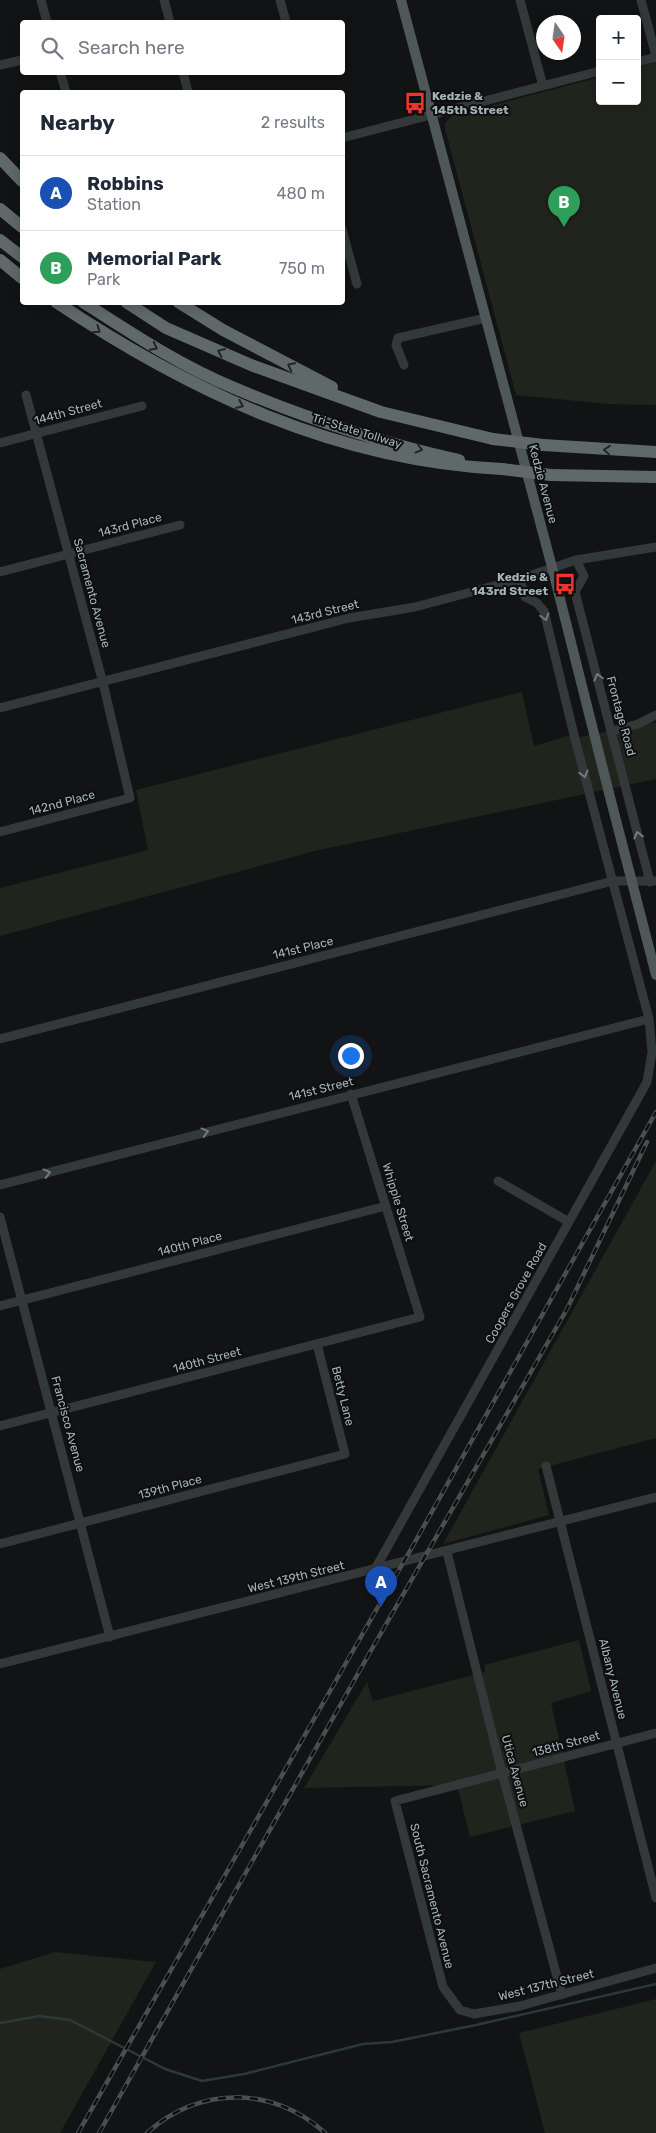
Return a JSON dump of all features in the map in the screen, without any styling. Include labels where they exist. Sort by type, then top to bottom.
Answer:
[{"type":"highway","points":[[0,158],[20,179]]},
{"type":"highway","points":[[0,210],[20,225]]},
{"type":"highway","points":[[0,240],[20,255]]},
{"type":"highway","points":[[0,260],[20,276]]},
{"type":"highway","points":[[60,305],[107,336],[176,375],[239,405],[282,422],[349,444],[414,460],[502,469]]},
{"type":"highway","name":"Tri-State Tollway","points":[[88,305],[146,342],[231,386],[337,427],[452,458],[502,469],[550,475],[656,477]]},
{"type":"highway","name":"Tri-State Tollway","points":[[131,305],[166,328],[251,365],[381,412],[492,439],[543,445],[656,452]]},
{"type":"highway","points":[[183,305],[223,330],[381,412]]},
{"type":"main road","name":"Kedzie Avenue","points":[[402,0],[552,567],[656,975]]},
{"type":"street","points":[[42,0],[47,20]]},
{"type":"street","points":[[164,0],[169,20]]},
{"type":"street","points":[[280,0],[285,20]]},
{"type":"street","points":[[520,0],[543,86]]},
{"type":"street","points":[[641,0],[656,56],[641,61]]},
{"type":"street","points":[[0,66],[20,61]]},
{"type":"street","points":[[345,137],[596,73]]},
{"type":"street","points":[[61,75],[65,90]]},
{"type":"street","points":[[184,75],[188,90]]},
{"type":"street","points":[[345,240],[357,284]]},
{"type":"street","points":[[404,365],[396,345],[398,338],[486,318]]},
{"type":"street","name":"Sacramento Avenue","points":[[26,395],[103,683],[130,798]]},
{"type":"street","name":"144th Street","points":[[0,443],[142,406]]},
{"type":"street","name":"143rd Place","points":[[0,572],[180,525]]},
{"type":"street","name":"143rd Street","points":[[0,708],[103,683],[349,618],[415,607],[520,579],[576,560],[656,546]]},
{"type":"street","name":"Frontage Road","points":[[576,560],[584,576],[576,592],[653,882]]},
{"type":"street","name":"Coopers Grove Road","points":[[374,1570],[647,1082],[652,1052],[649,1019],[544,611],[538,603],[525,597],[520,579]]},
{"type":"street","points":[[612,731],[638,724],[656,715]]},
{"type":"street","name":"142nd Place","points":[[0,832],[130,798]]},
{"type":"street","name":"141st Place","points":[[0,1039],[613,881],[653,882]]},
{"type":"street","name":"141st Street","points":[[0,1185],[649,1019]]},
{"type":"street","name":"Whipple Street","points":[[351,1094],[420,1317]]},
{"type":"street","points":[[498,1181],[569,1222]]},
{"type":"street","name":"140th Place","points":[[0,1306],[386,1206]]},
{"type":"street","name":"Francisco Avenue","points":[[0,1217],[110,1637]]},
{"type":"street","name":"140th Street","points":[[0,1426],[420,1317]]},
{"type":"street","name":"Betty Lane","points":[[317,1344],[345,1454]]},
{"type":"street","name":"139th Place","points":[[0,1544],[345,1454]]},
{"type":"street","name":"Albany Avenue","points":[[546,1466],[656,1898]]},
{"type":"street","name":"West 139th Street","points":[[0,1664],[447,1552],[656,1497]]},
{"type":"street","name":"Utica Avenue","points":[[447,1552],[502,1773],[562,1995]]},
{"type":"street","name":"138th Street","points":[[395,1801],[656,1733]]},
{"type":"street","name":"South Sacramento Avenue","points":[[395,1801],[421,1908],[438,1971],[447,1995]]},
{"type":"street","name":"West 137th Street","points":[[447,1995],[460,2010],[474,2014],[562,1995],[656,1968]]},
{"type":"shaded area","points":[[656,62],[656,405],[608,404],[516,395],[445,129],[445,123],[452,116],[596,78],[596,105],[641,105],[641,66]]},
{"type":"shaded area","points":[[522,692],[534,746],[574,734],[575,738],[656,722],[656,779],[315,851],[0,936],[0,888],[148,850],[136,790]]},
{"type":"shaded area","points":[[656,1161],[656,1438],[538,1469],[549,1515],[443,1544]]},
{"type":"shaded area","points":[[579,1640],[591,1691],[551,1703],[575,1811],[470,1837],[457,1785],[304,1788],[367,1682],[373,1701],[485,1672],[484,1665]]},
{"type":"shaded area","points":[[55,1952],[156,1962],[60,2133],[0,2133],[0,1969]]},
{"type":"shaded area","points":[[656,1999],[656,2133],[545,2133],[519,2033]]},
{"type":"waterway","points":[[0,2023],[40,2016],[70,2020],[165,2069],[202,2081],[244,2074],[363,2044],[392,2042],[476,2025],[656,1984]]},
{"type":"railway","points":[[78,2133],[411,1549],[656,1112]]},
{"type":"railway","points":[[99,2133],[373,1647],[567,1309],[647,1142]]},
{"type":"railway","points":[[147,2133],[167,2118],[189,2106],[212,2100],[236,2097],[282,2106],[305,2117],[325,2133]]},
{"type":"place","name":"Kedzie & 145th Street","points":[[415,103]]},
{"type":"place","name":"Memorial Park","points":[[564,227]]},
{"type":"place","name":"Kedzie & 143rd Street","points":[[565,584]]},
{"type":"place","name":"Robbins","points":[[381,1607]]}]
